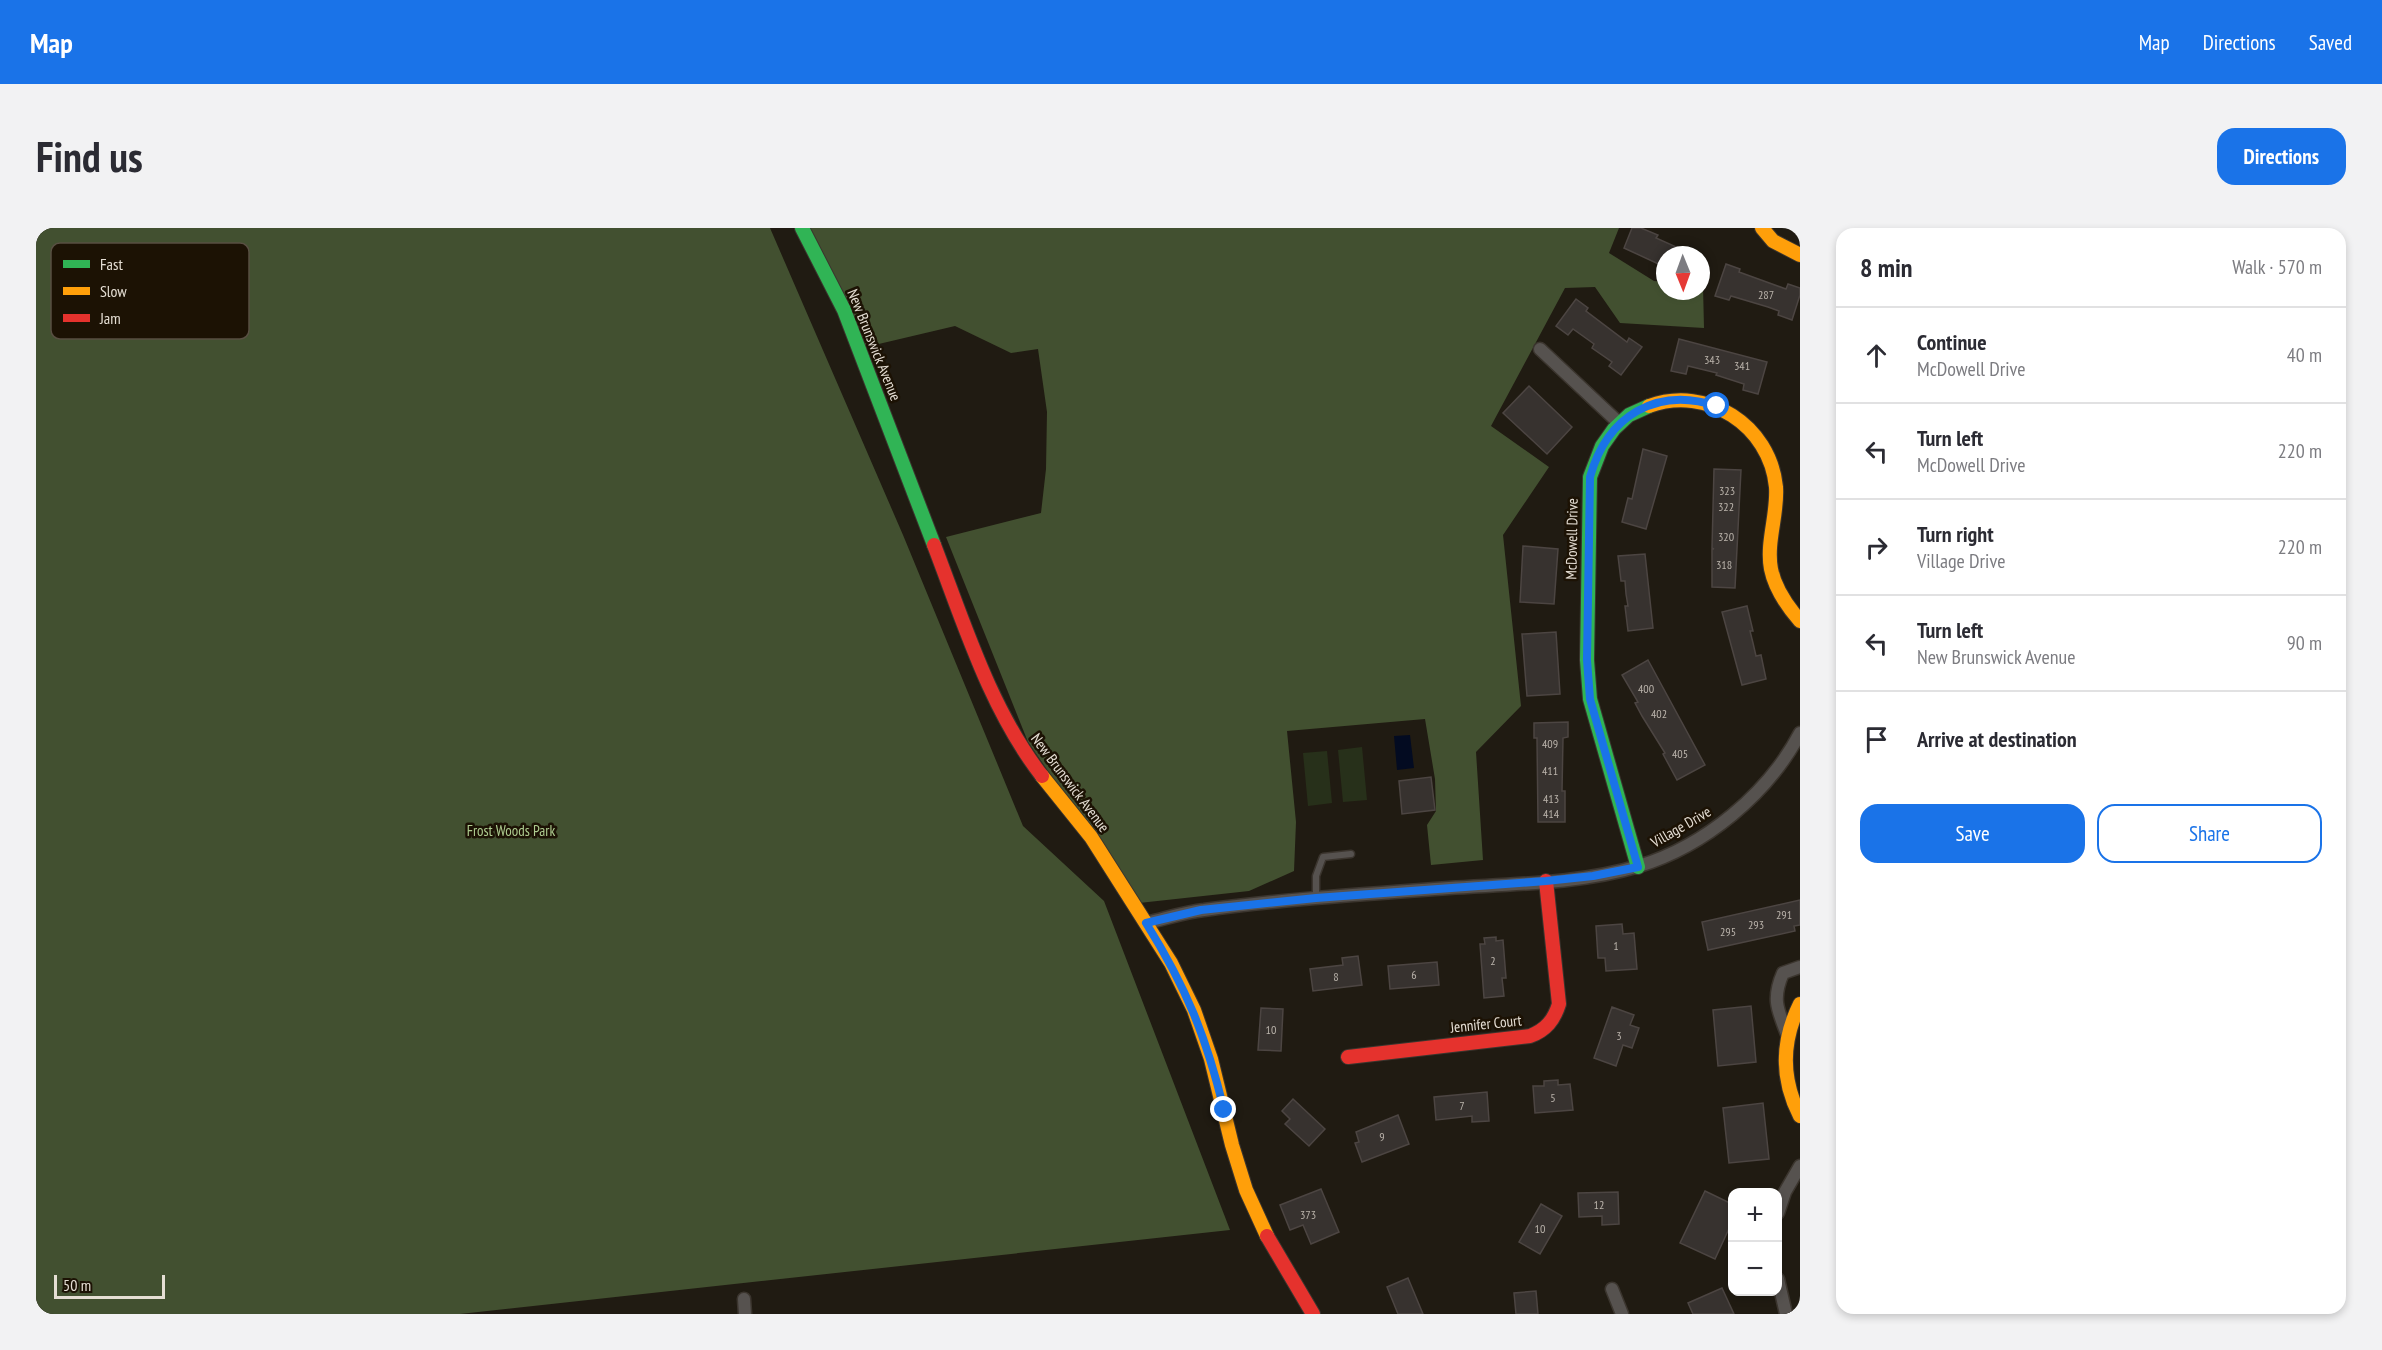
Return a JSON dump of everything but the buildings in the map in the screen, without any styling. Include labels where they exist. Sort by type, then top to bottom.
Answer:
[{"type":"street","name":"New Brunswick Avenue","points":[[802,228],[844,310],[1001,710],[1016,738],[1038,770],[1092,837],[1171,963],[1194,1010],[1211,1059],[1232,1145],[1246,1190],[1265,1233],[1313,1314]]},
{"type":"street","points":[[1759,229],[1781,247],[1800,255]]},
{"type":"street","points":[[1540,349],[1619,423]]},
{"type":"street","name":"McDowell Drive","points":[[1638,867],[1590,699],[1587,660],[1590,477],[1599,449],[1619,423],[1641,408],[1659,402],[1689,399],[1717,406],[1735,415],[1750,428],[1762,443],[1771,460],[1775,480],[1776,499],[1770,560],[1773,574],[1789,607],[1800,621]]},
{"type":"street","name":"Village Drive","points":[[1146,923],[1201,910],[1316,898],[1546,881],[1593,876],[1638,867],[1692,842],[1738,809],[1790,753],[1800,733]]},
{"type":"street","name":"Jennifer Court","points":[[1348,1057],[1530,1036],[1550,1025],[1559,1004],[1546,881]]},
{"type":"street","points":[[1788,1034],[1777,1010],[1776,989],[1783,973],[1800,967]]},
{"type":"street","points":[[1800,1004],[1788,1034],[1784,1058],[1786,1080],[1792,1101],[1800,1116]]},
{"type":"street","points":[[1782,1201],[1800,1166]]},
{"type":"street","points":[[1612,1289],[1622,1314]]},
{"type":"street","points":[[1782,1296],[1786,1314]]},
{"type":"street","points":[[744,1299],[745,1314]]},
{"type":"lane","points":[[1316,898],[1316,876],[1323,857],[1351,854]]},
{"type":"green space","name":"Frost Woods Park","points":[[36,228],[770,228],[903,535],[1023,826],[1104,901],[1230,1230],[460,1314],[36,1314]]},
{"type":"green space","points":[[808,228],[1619,228],[1609,253],[1656,281],[1656,300],[1703,300],[1704,328],[1620,323],[1595,287],[1565,288],[1491,426],[1549,467],[1503,535],[1521,706],[1476,752],[1483,860],[1431,865],[1427,825],[1436,811],[1435,779],[1425,719],[1287,731],[1296,822],[1294,871],[1249,891],[1139,903],[1028,742],[946,537],[1041,513],[1046,469],[1047,412],[1038,349],[1011,353],[955,326],[866,347]]},
{"type":"green space","points":[[1362,747],[1367,800],[1343,802],[1338,750]]},
{"type":"green space","points":[[1327,751],[1332,803],[1308,806],[1303,753]]},
{"type":"water","points":[[1410,735],[1414,768],[1397,770],[1394,736]]},
{"type":"traffic: fast","points":[[802,228],[844,310],[934,545]]},
{"type":"traffic: fast","points":[[1638,867],[1590,699],[1587,660],[1590,477],[1602,446],[1614,429],[1629,415],[1649,406]]},
{"type":"traffic: slow","points":[[1762,228],[1773,241],[1800,255]]},
{"type":"traffic: slow","points":[[1649,406],[1671,401],[1692,401],[1713,406],[1732,415],[1762,445],[1771,465],[1776,487],[1770,549],[1771,569],[1782,597],[1800,621]]},
{"type":"traffic: slow","points":[[1042,776],[1091,837],[1171,963],[1194,1010],[1211,1059],[1232,1145],[1246,1190],[1267,1236]]},
{"type":"traffic: slow","points":[[1800,1004],[1789,1032],[1786,1060],[1789,1088],[1800,1116]]},
{"type":"traffic: jam","points":[[934,545],[993,694],[1007,723],[1042,776]]},
{"type":"traffic: jam","points":[[1348,1057],[1530,1036],[1545,1027],[1552,1020],[1559,1004],[1546,881]]},
{"type":"traffic: jam","points":[[1267,1236],[1313,1314]]},
{"type":"route","points":[[1224,1110],[1211,1059],[1194,1010],[1171,963],[1146,923],[1201,910],[1316,898],[1546,881],[1593,876],[1638,867],[1590,699],[1587,660],[1590,477],[1595,458],[1604,441],[1619,423],[1632,413],[1659,402],[1679,399],[1689,399],[1717,406]]}]
